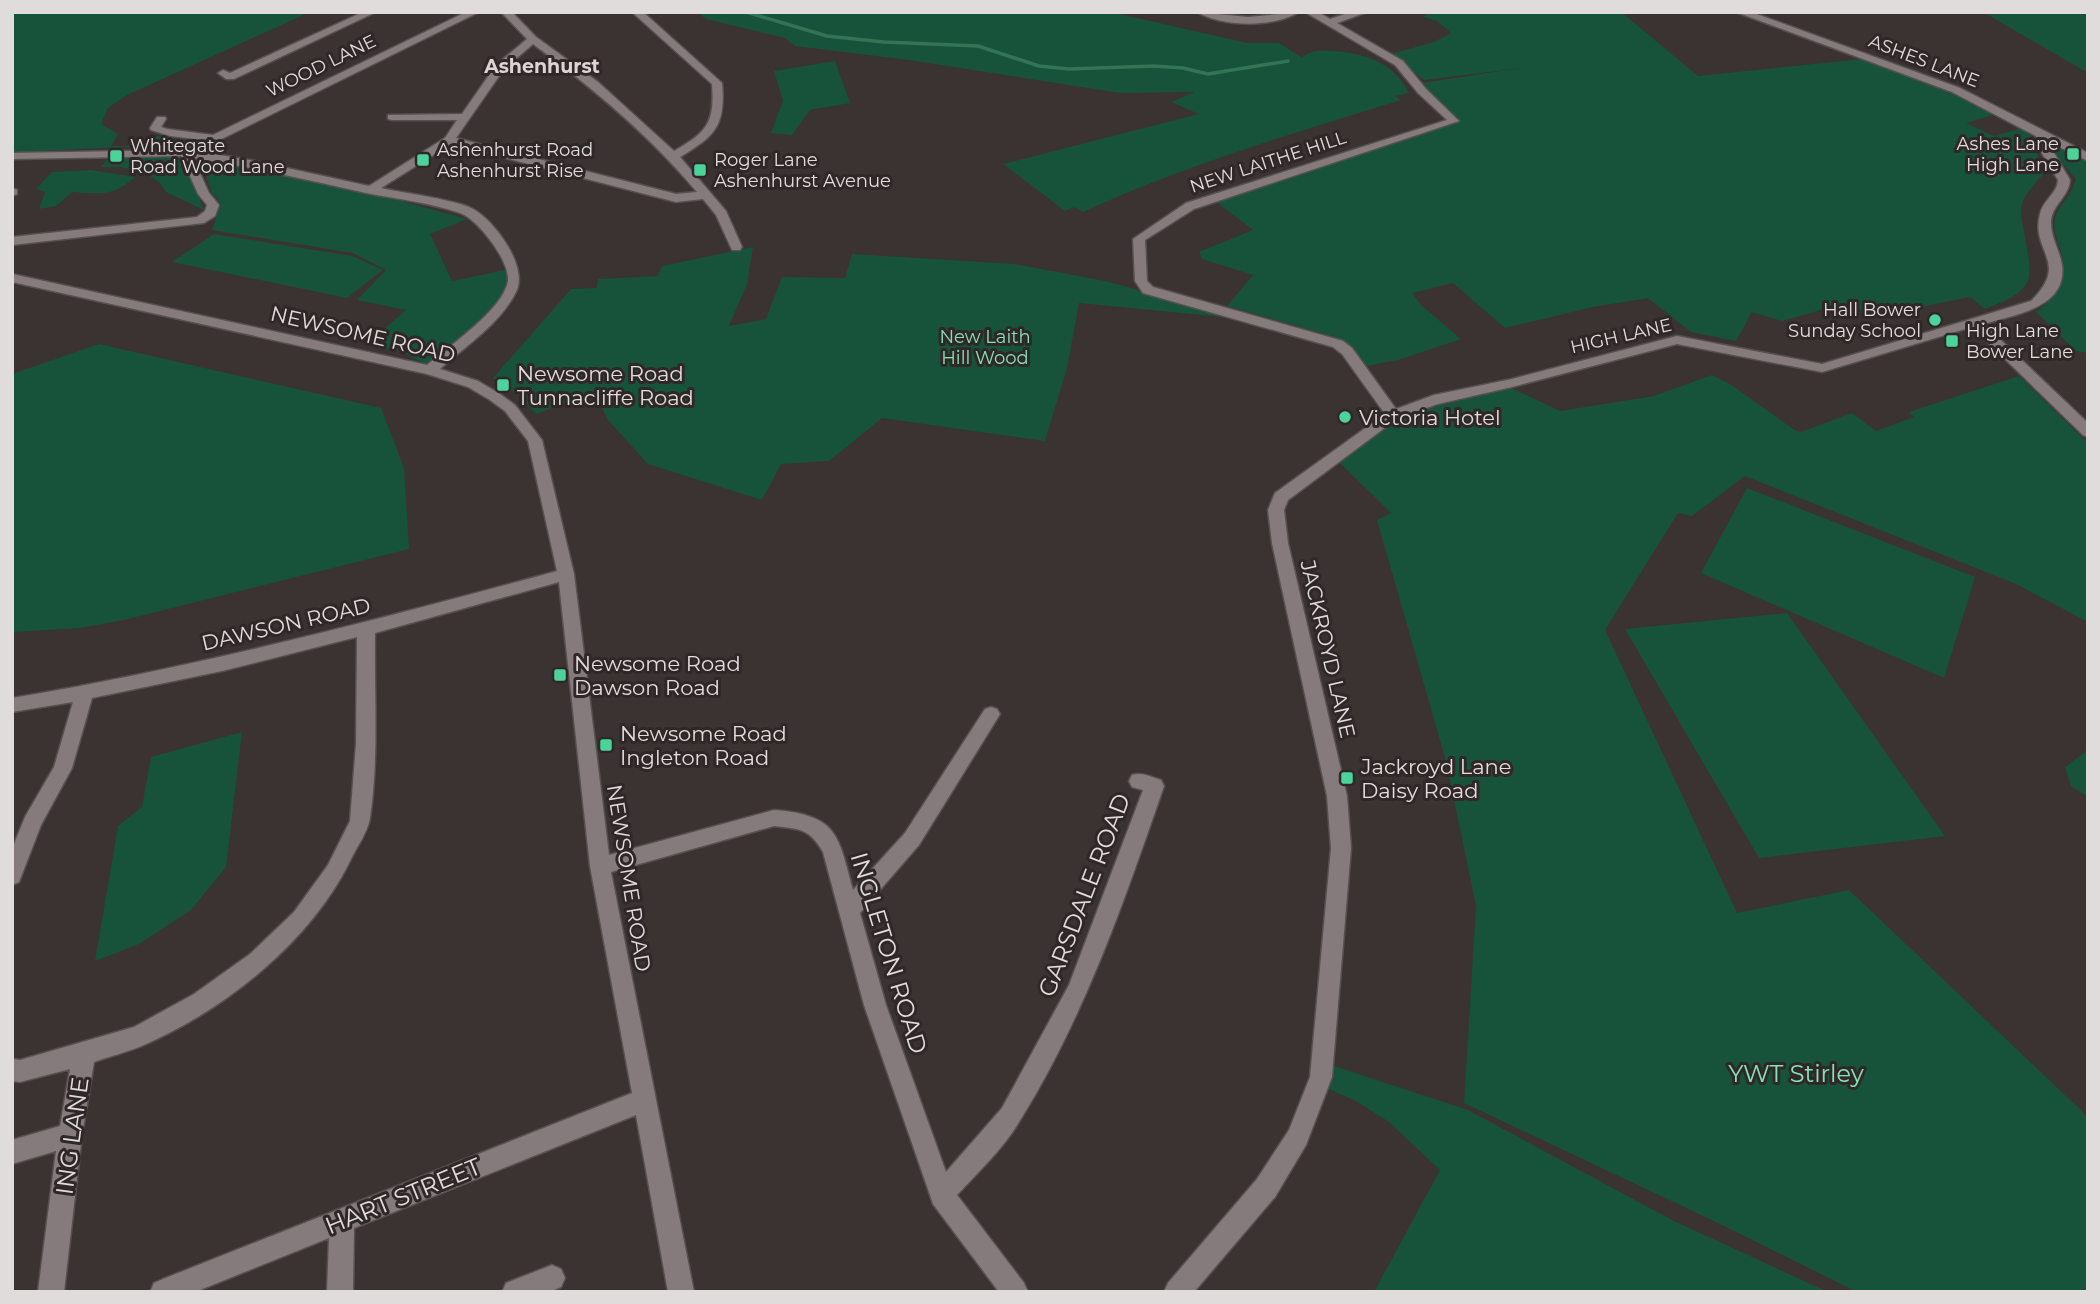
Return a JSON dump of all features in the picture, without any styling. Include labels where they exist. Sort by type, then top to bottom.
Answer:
[{"type":"street","points":[[223,73],[230,77],[370,12]]},
{"type":"street","name":"WOOD LANE","points":[[185,153],[474,12]]},
{"type":"street","points":[[506,12],[533,39],[594,84],[673,156],[723,214],[736,247]]},
{"type":"street","points":[[637,12],[717,83],[720,107],[715,127],[696,143],[673,156]]},
{"type":"street","points":[[1202,12],[1245,22],[1265,21],[1294,12]]},
{"type":"street","points":[[1310,12],[1329,22],[1362,12]]},
{"type":"street","name":"ASHES LANE","points":[[1741,12],[1956,90],[2088,158]]},
{"type":"street","name":"NEW LAITHE HILL","points":[[1329,22],[1399,63],[1422,91],[1454,121],[1189,206],[1139,239],[1141,281],[1147,290],[1338,344],[1393,415]]},
{"type":"street","points":[[370,190],[449,140],[500,68],[516,51],[533,39]]},
{"type":"street","points":[[392,117],[465,117]]},
{"type":"street","points":[[161,119],[155,128],[169,135],[201,134],[213,139]]},
{"type":"street","name":"HIGH LANE","points":[[1393,415],[1434,400],[1677,340],[1705,342],[1797,365],[1822,368],[2036,304],[2049,293],[2056,278],[2055,261],[2045,221],[2046,210],[2063,187],[2064,181],[2058,166],[2044,150],[2040,140],[2042,132]]},
{"type":"street","points":[[449,140],[676,198],[705,195]]},
{"type":"street","points":[[12,156],[185,153],[255,164],[467,211],[484,225],[514,271],[513,288],[505,300],[430,370]]},
{"type":"street","points":[[12,241],[200,220],[211,213],[213,205],[204,194],[185,153]]},
{"type":"street","name":"NEWSOME ROAD","points":[[12,278],[430,370],[473,384],[495,397],[510,408],[535,440],[566,574],[600,866],[681,1292]]},
{"type":"street","points":[[1975,323],[2088,432]]},
{"type":"street","name":"JACKROYD LANE","points":[[1177,1292],[1266,1188],[1298,1137],[1321,1077],[1341,848],[1338,809],[1303,636],[1280,543],[1276,510],[1281,497],[1393,415]]},
{"type":"street","name":"DAWSON ROAD","points":[[12,705],[84,694],[366,630],[566,574]]},
{"type":"street","points":[[84,1054],[139,1036],[202,1002],[258,961],[301,919],[335,871],[360,821],[365,744],[366,630]]},
{"type":"street","points":[[12,876],[32,823],[63,768],[84,694]]},
{"type":"street","points":[[850,909],[912,839],[991,714]]},
{"type":"street","name":"GARSDALE ROAD","points":[[943,1195],[1010,1116],[1078,990],[1114,901],[1153,786]]},
{"type":"street","name":"INGLETON ROAD","points":[[600,866],[774,818],[798,820],[820,829],[832,850],[898,1077],[943,1195],[1015,1292]]},
{"type":"street","name":"ING LANE","points":[[12,1070],[20,1071],[84,1054],[70,1135],[51,1292]]},
{"type":"street","name":"HART STREET","points":[[163,1292],[643,1101]]},
{"type":"street","points":[[12,1152],[70,1135]]},
{"type":"street","points":[[340,1292],[342,1220]]},
{"type":"street","points":[[515,1292],[552,1279]]},
{"type":"green space","points":[[12,12],[310,12],[127,95],[108,108],[101,124],[118,134],[111,146],[144,146],[157,136],[201,143],[191,148],[119,147],[22,152],[12,151]]},
{"type":"green space","points":[[697,12],[1111,12],[1247,43],[1279,43],[1302,58],[1309,53],[1321,51],[1356,54],[1387,67],[1396,74],[1409,93],[1395,96],[1401,100],[1161,179],[1083,212],[1074,207],[1065,211],[1003,164],[1199,114],[1171,102],[1195,92],[1120,93],[909,60],[795,46],[785,38],[706,19]]},
{"type":"green space","points":[[1429,12],[1621,12],[1698,76],[1862,59],[1951,91],[1996,114],[1966,123],[1994,136],[2023,128],[2030,135],[2044,173],[2021,207],[2029,262],[2027,282],[2014,296],[1985,309],[1970,297],[1870,317],[1849,302],[1782,321],[1752,312],[1736,341],[1691,332],[1648,298],[1593,307],[1505,328],[1453,283],[1412,293],[1421,305],[1461,339],[1398,360],[1361,367],[1344,342],[1332,336],[1227,306],[1253,275],[1202,259],[1199,252],[1253,230],[1214,200],[1457,121],[1426,92],[1421,83],[1521,68],[1424,80],[1391,54],[1434,42],[1451,33],[1437,21],[1423,17]]},
{"type":"green space","points":[[1983,12],[2088,12],[2088,73]]},
{"type":"green space","points":[[835,61],[850,103],[810,110],[792,135],[771,133],[783,101],[774,71]]},
{"type":"green space","points":[[2054,145],[2088,161],[2088,353],[2076,351],[2036,312],[2051,298],[2060,283],[2063,266],[2054,221],[2076,179],[2050,149],[2050,146]]},
{"type":"green space","points":[[110,157],[183,158],[204,210],[166,192],[160,183],[144,172],[121,167],[101,167]]},
{"type":"green space","points":[[210,160],[372,193],[467,219],[430,234],[452,281],[510,269],[509,282],[503,295],[481,322],[430,366],[399,351],[367,344],[406,310],[357,300],[386,270],[353,253],[212,230],[221,204],[211,191],[202,163]]},
{"type":"green space","points":[[91,170],[135,177],[113,191],[72,192],[56,206],[39,209],[45,192],[36,189],[52,172]]},
{"type":"green space","points":[[214,234],[352,256],[383,270],[347,298],[172,262]]},
{"type":"green space","name":"New Laith Hill Wood","points":[[753,247],[747,284],[729,326],[766,319],[782,277],[845,278],[852,254],[1014,264],[1105,281],[1245,319],[1079,303],[1067,368],[1045,441],[882,418],[829,461],[781,464],[762,500],[648,464],[608,420],[594,392],[536,414],[517,394],[493,378],[571,289],[597,288],[598,279],[658,276],[662,266]]},
{"type":"green space","points":[[99,344],[381,408],[404,468],[409,549],[124,620],[80,628],[12,632],[12,374]]},
{"type":"green space","name":"YWT Stirley","points":[[1712,375],[1730,384],[1801,432],[1852,413],[1876,431],[1914,417],[1909,412],[2019,376],[2088,443],[2088,622],[2016,584],[1745,476],[1692,516],[1678,513],[1605,630],[1737,913],[1849,890],[2088,1117],[2088,1292],[1857,1292],[1464,1103],[1476,906],[1446,761],[1377,520],[1391,513],[1340,463],[1402,415],[1431,404],[1509,387],[1560,411],[1654,396]]},
{"type":"green space","points":[[1747,488],[1975,577],[1944,678],[1701,573]]},
{"type":"green space","points":[[1787,613],[1945,836],[1759,858],[1625,629]]},
{"type":"green space","points":[[242,732],[226,867],[191,910],[139,944],[95,961],[118,826],[142,807],[151,757]]},
{"type":"green space","points":[[2088,750],[2088,797],[2071,786],[2065,767]]},
{"type":"green space","points":[[1328,1064],[1468,1110],[1674,1221],[1828,1292],[1374,1292],[1440,1170],[1389,1122],[1356,1101],[1322,1086]]},
{"type":"waterway","points":[[746,12],[827,36],[884,42],[978,46],[1039,66],[1069,69],[1154,66],[1183,68],[1208,74],[1288,61]]},
{"type":"place","name":"Ashes Lane High Lane","points":[[2073,154]]},
{"type":"place","name":"Whitegate Road Wood Lane","points":[[116,156]]},
{"type":"place","name":"Ashenhurst Road Ashenhurst Rise","points":[[423,160]]},
{"type":"place","name":"Roger Lane Ashenhurst Avenue","points":[[700,170]]},
{"type":"place","name":"Hall Bower Sunday School","points":[[1935,320]]},
{"type":"place","name":"High Lane Bower Lane","points":[[1952,341]]},
{"type":"place","name":"Newsome Road Tunnacliffe Road","points":[[503,385]]},
{"type":"place","name":"Victoria Hotel","points":[[1345,417]]},
{"type":"place","name":"Newsome Road Dawson Road","points":[[560,675]]},
{"type":"place","name":"Newsome Road Ingleton Road","points":[[606,745]]},
{"type":"place","name":"Jackroyd Lane Daisy Road","points":[[1347,778]]},
{"type":"district","name":"Ashenhurst","points":[[542,66]]}]
